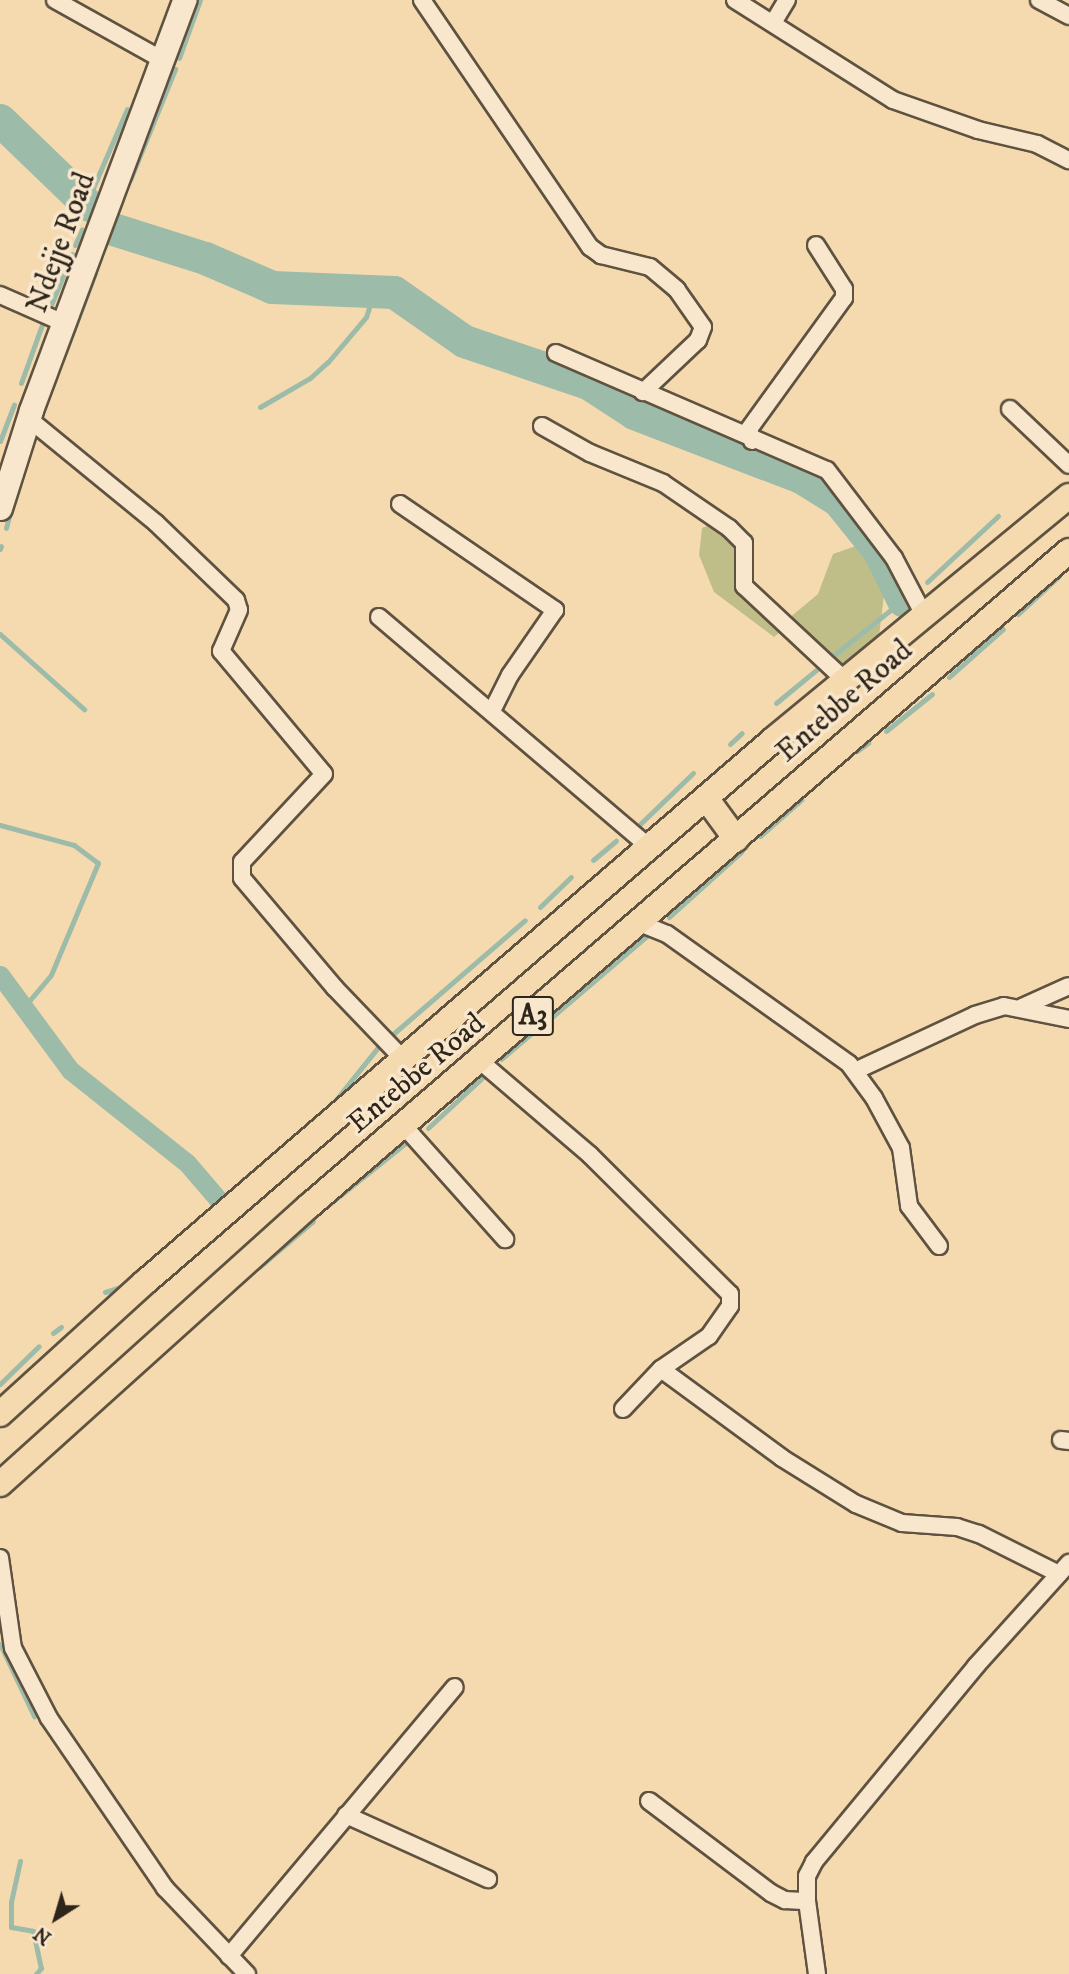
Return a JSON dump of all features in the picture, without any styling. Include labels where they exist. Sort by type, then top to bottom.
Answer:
[{"type":"main road","name":"Entebbe Road","points":[[0,1414],[403,1059],[706,797],[1069,496]]},
{"type":"main road","name":"Entebbe Road","points":[[0,1484],[404,1126],[642,924],[736,839],[1069,551]]},
{"type":"main road","points":[[706,797],[736,839]]},
{"type":"street","points":[[55,0],[163,60]]},
{"type":"street","name":"Ndejje Road","points":[[0,508],[29,419],[184,0]]},
{"type":"street","points":[[422,0],[590,247],[601,255],[650,267],[677,290],[703,327],[698,340],[643,392]]},
{"type":"street","points":[[735,0],[894,100],[978,130],[1037,144],[1069,160]]},
{"type":"street","points":[[773,23],[788,0]]},
{"type":"street","points":[[1039,0],[1069,16]]},
{"type":"street","points":[[752,441],[749,429],[844,298],[844,289],[816,245]]},
{"type":"street","points":[[0,295],[66,324]]},
{"type":"street","points":[[556,353],[752,441],[827,470],[894,558],[925,617]]},
{"type":"street","points":[[1010,409],[1069,465]]},
{"type":"street","points":[[29,419],[156,523],[236,600],[239,610],[221,651],[324,774],[242,862],[242,878],[335,988],[403,1059]]},
{"type":"street","points":[[542,426],[590,453],[663,483],[729,528],[744,543],[744,586],[761,606],[808,641],[846,681]]},
{"type":"street","points":[[400,505],[555,610],[510,675],[492,711]]},
{"type":"street","points":[[379,617],[650,848]]},
{"type":"street","points":[[642,924],[667,933],[834,1051],[855,1071],[901,1148],[909,1206],[939,1246]]},
{"type":"street","points":[[1022,1007],[1069,986]]},
{"type":"street","points":[[855,1071],[975,1015],[1004,1006],[1022,1007],[1069,1019]]},
{"type":"street","points":[[480,1061],[590,1155],[730,1294],[730,1306],[709,1336],[661,1369],[623,1409]]},
{"type":"street","points":[[404,1126],[505,1239]]},
{"type":"street","points":[[661,1369],[782,1458],[856,1504],[902,1523],[968,1531],[1064,1568],[830,1841],[807,1876],[807,1901],[817,1974]]},
{"type":"street","points":[[0,1558],[7,1619],[21,1671],[148,1866],[247,1974]]},
{"type":"street","points":[[229,1956],[455,1687]]},
{"type":"street","points":[[649,1801],[771,1893],[785,1900],[807,1901]]},
{"type":"street","points":[[346,1815],[488,1879]]},
{"type":"shaded area","points":[[714,523],[739,548],[739,584],[772,621],[779,633],[774,637],[714,592],[699,555],[702,528]]},
{"type":"shaded area","points":[[864,543],[879,557],[885,587],[878,644],[835,677],[788,619],[818,594],[833,554]]},
{"type":"waterway","points":[[179,58],[200,0]]},
{"type":"waterway","points":[[130,180],[175,69]]},
{"type":"waterway","points":[[93,188],[127,109]]},
{"type":"waterway","points":[[0,120],[88,205]]},
{"type":"waterway","points":[[75,245],[82,229]]},
{"type":"waterway","points":[[106,242],[113,229]]},
{"type":"waterway","points":[[113,229],[205,258],[272,287],[394,292],[464,341],[588,383],[634,413],[801,477],[838,500],[879,551],[903,600]]},
{"type":"waterway","points":[[51,305],[72,254]]},
{"type":"waterway","points":[[62,360],[95,273]]},
{"type":"waterway","points":[[260,407],[310,378],[328,362],[366,317],[375,290]]},
{"type":"waterway","points":[[21,383],[43,322]]},
{"type":"waterway","points":[[0,441],[14,405]]},
{"type":"waterway","points":[[6,528],[11,508]]},
{"type":"waterway","points":[[927,582],[998,516]]},
{"type":"waterway","points":[[1018,614],[1059,576]]},
{"type":"waterway","points":[[834,655],[903,600]]},
{"type":"waterway","points":[[949,677],[1003,629]]},
{"type":"waterway","points":[[0,634],[84,709]]},
{"type":"waterway","points":[[776,703],[821,666]]},
{"type":"waterway","points":[[886,731],[932,694]]},
{"type":"waterway","points":[[730,744],[742,733]]},
{"type":"waterway","points":[[857,751],[868,743]]},
{"type":"waterway","points":[[639,825],[693,773]]},
{"type":"waterway","points":[[760,836],[801,800]]},
{"type":"waterway","points":[[0,825],[74,845],[98,863],[51,975],[24,1007]]},
{"type":"waterway","points":[[593,860],[616,841]]},
{"type":"waterway","points":[[669,917],[742,851]]},
{"type":"waterway","points":[[540,907],[571,877]]},
{"type":"waterway","points":[[393,1034],[525,920]]},
{"type":"waterway","points":[[546,1022],[649,934]]},
{"type":"waterway","points":[[0,975],[70,1070],[187,1163],[223,1205]]},
{"type":"waterway","points":[[501,1059],[531,1034]]},
{"type":"waterway","points":[[334,1102],[379,1046]]},
{"type":"waterway","points":[[428,1128],[485,1075]]},
{"type":"waterway","points":[[327,1206],[409,1140]]},
{"type":"waterway","points":[[259,1267],[313,1221]]},
{"type":"waterway","points":[[105,1292],[124,1286]]},
{"type":"waterway","points":[[53,1333],[61,1327]]},
{"type":"waterway","points":[[0,1384],[39,1346]]},
{"type":"waterway","points":[[0,1644],[34,1716]]},
{"type":"waterway","points":[[20,1861],[11,1902],[11,1927],[33,1931],[41,1968],[36,1974]]}]
